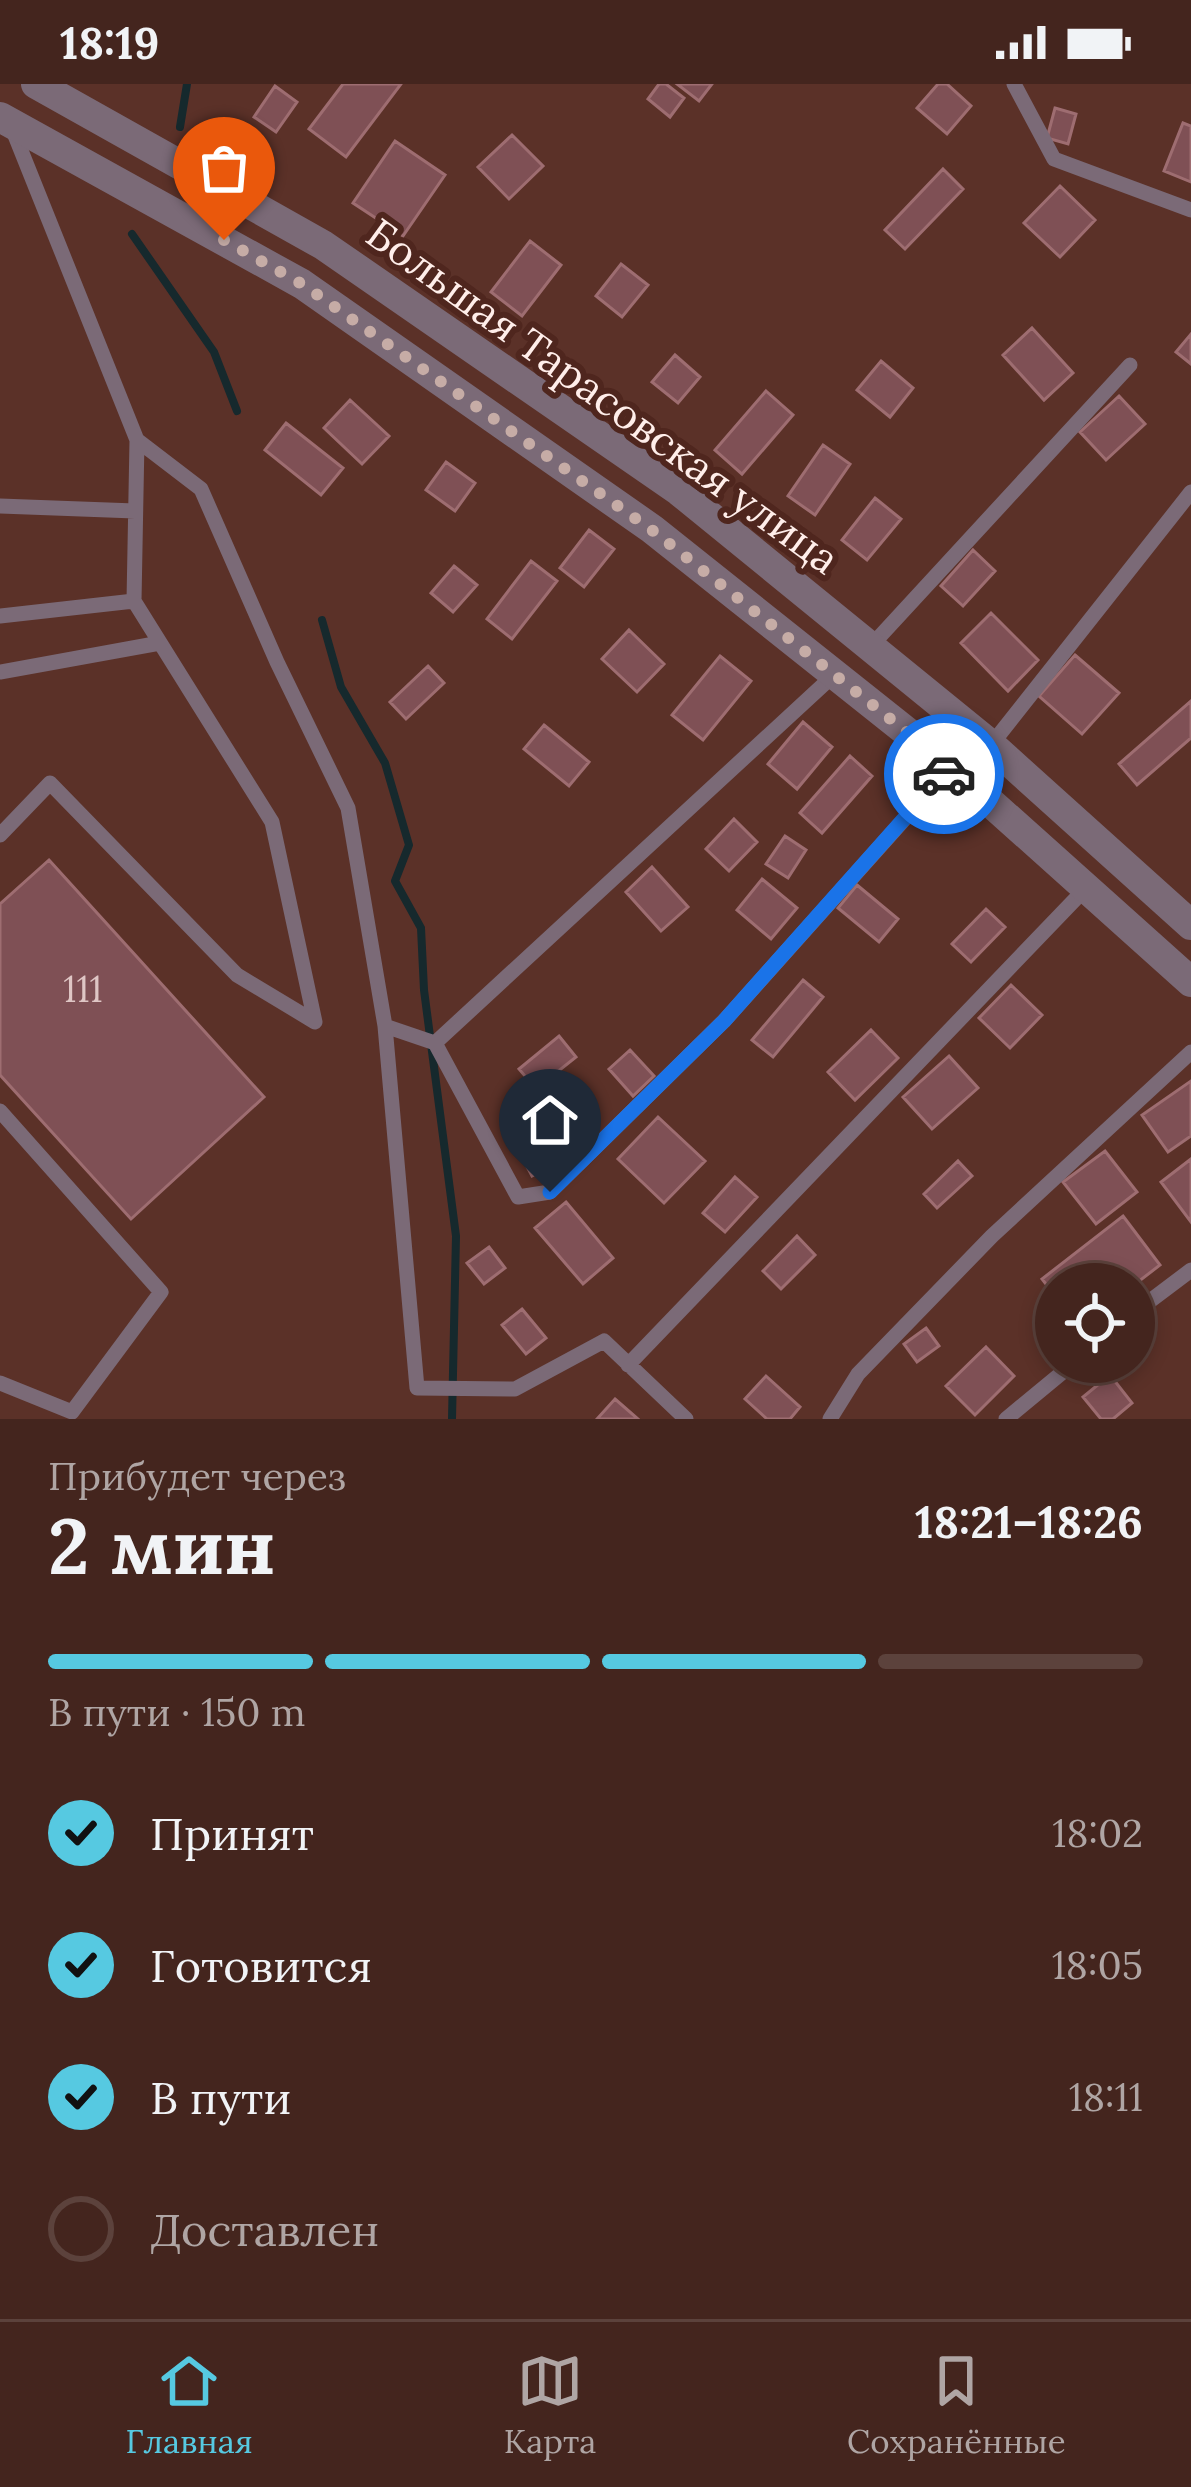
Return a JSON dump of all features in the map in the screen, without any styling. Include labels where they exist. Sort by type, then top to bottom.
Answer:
[{"type":"street","name":"Большая Тарасовская улица","points":[[36,84],[323,245],[679,491],[991,745],[1191,925]]},
{"type":"street","name":"Большая Тарасовская улица","points":[[5,120],[302,284],[652,530],[951,767],[1191,982]]},
{"type":"lane","points":[[1014,84],[1054,159],[1191,210]]},
{"type":"lane","points":[[0,835],[50,783],[237,975],[315,1022],[272,822],[134,601],[137,440],[5,120]]},
{"type":"lane","points":[[872,646],[1130,365]]},
{"type":"lane","points":[[137,440],[201,489],[348,808],[385,1026],[416,1388],[515,1389],[604,1341],[686,1419]]},
{"type":"lane","points":[[991,745],[1191,492]]},
{"type":"lane","points":[[0,506],[135,512]]},
{"type":"lane","points":[[0,616],[134,601]]},
{"type":"lane","points":[[0,672],[160,643]]},
{"type":"lane","points":[[435,1042],[835,674]]},
{"type":"lane","points":[[385,1026],[435,1042],[518,1197],[550,1192],[724,1021],[951,767]]},
{"type":"lane","points":[[628,1365],[1088,887]]},
{"type":"lane","points":[[830,1419],[858,1374],[992,1236],[1191,1052]]},
{"type":"lane","points":[[0,1111],[161,1292],[72,1412],[0,1383]]},
{"type":"lane","points":[[1155,1297],[1191,1270]]},
{"type":"lane","points":[[1006,1419],[1050,1383]]},
{"type":"building","points":[[343,84],[401,84],[346,157],[309,129]]},
{"type":"building","points":[[659,84],[684,98],[670,117],[648,99]]},
{"type":"building","points":[[677,84],[712,84],[699,101]]},
{"type":"building","points":[[938,84],[947,84],[971,106],[947,134],[917,108]]},
{"type":"building","points":[[275,86],[297,102],[276,132],[254,117]]},
{"type":"building","points":[[1055,108],[1076,114],[1068,144],[1047,138]]},
{"type":"building","points":[[1183,123],[1191,126],[1191,182],[1164,171]]},
{"type":"building","points":[[512,135],[543,166],[509,199],[478,167]]},
{"type":"building","points":[[395,141],[445,175],[403,236],[353,203]]},
{"type":"building","points":[[943,169],[963,189],[905,249],[885,230]]},
{"type":"building","points":[[1060,186],[1095,220],[1060,257],[1024,223]]},
{"type":"building","points":[[530,241],[561,265],[522,316],[491,292]]},
{"type":"building","points":[[621,264],[648,285],[622,317],[596,296]]},
{"type":"building","points":[[1032,328],[1073,373],[1044,400],[1003,355]]},
{"type":"building","points":[[1191,334],[1191,364],[1176,352]]},
{"type":"building","points":[[675,355],[700,377],[678,403],[652,382]]},
{"type":"building","points":[[881,361],[913,388],[890,417],[857,390]]},
{"type":"building","points":[[766,391],[793,415],[742,474],[715,450]]},
{"type":"building","points":[[1119,396],[1145,424],[1106,460],[1080,432]]},
{"type":"building","points":[[350,400],[389,436],[362,464],[324,428]]},
{"type":"building","points":[[286,423],[343,468],[321,495],[265,450]]},
{"type":"building","points":[[823,445],[850,464],[815,515],[788,496]]},
{"type":"building","points":[[446,462],[475,483],[455,511],[426,490]]},
{"type":"building","points":[[875,498],[901,519],[867,560],[842,540]]},
{"type":"building","points":[[589,530],[614,549],[584,587],[560,568]]},
{"type":"building","points":[[973,550],[995,571],[963,606],[941,586]]},
{"type":"building","points":[[531,561],[557,581],[512,639],[487,619]]},
{"type":"building","points":[[454,566],[477,585],[453,612],[431,593]]},
{"type":"building","points":[[991,613],[1038,660],[1008,691],[961,643]]},
{"type":"building","points":[[629,630],[664,664],[637,692],[602,659]]},
{"type":"building","points":[[1075,655],[1119,693],[1082,734],[1039,696]]},
{"type":"building","points":[[720,656],[751,681],[703,740],[672,715]]},
{"type":"building","points":[[428,666],[444,683],[406,719],[390,702]]},
{"type":"building","points":[[1191,701],[1191,738],[1137,785],[1119,764]]},
{"type":"building","points":[[803,722],[832,747],[797,789],[768,764]]},
{"type":"building","points":[[544,725],[589,762],[569,786],[524,749]]},
{"type":"building","points":[[850,756],[872,776],[822,833],[800,813]]},
{"type":"building","points":[[734,819],[757,842],[729,871],[706,849]]},
{"type":"building","points":[[785,836],[806,850],[788,878],[766,864]]},
{"type":"building","points":[[49,860],[264,1097],[131,1219],[0,1075],[0,904]]},
{"type":"building","points":[[652,867],[688,907],[661,931],[626,892]]},
{"type":"building","points":[[762,879],[797,908],[771,939],[737,910]]},
{"type":"building","points":[[857,885],[898,919],[879,942],[838,908]]},
{"type":"building","points":[[986,909],[1005,927],[971,962],[952,944]]},
{"type":"building","points":[[803,980],[823,997],[773,1057],[752,1040]]},
{"type":"building","points":[[1011,985],[1042,1015],[1010,1048],[979,1018]]},
{"type":"building","points":[[871,1030],[898,1058],[855,1100],[828,1072]]},
{"type":"building","points":[[559,1036],[576,1057],[536,1089],[519,1069]]},
{"type":"building","points":[[630,1050],[654,1076],[633,1096],[609,1069]]},
{"type":"building","points":[[949,1056],[978,1088],[932,1129],[903,1097]]},
{"type":"building","points":[[1191,1081],[1191,1136],[1168,1152],[1142,1115]]},
{"type":"building","points":[[658,1117],[705,1161],[664,1203],[618,1159]]},
{"type":"building","points":[[551,1125],[568,1158],[532,1176],[515,1144]]},
{"type":"building","points":[[1105,1151],[1137,1192],[1096,1224],[1063,1182]]},
{"type":"building","points":[[1191,1159],[1191,1222],[1161,1182]]},
{"type":"building","points":[[958,1161],[972,1176],[937,1208],[924,1194]]},
{"type":"building","points":[[735,1177],[757,1197],[725,1232],[703,1213]]},
{"type":"building","points":[[566,1202],[613,1258],[583,1284],[535,1228]]},
{"type":"building","points":[[1123,1216],[1160,1265],[1155,1269],[1155,1263],[1063,1263]]},
{"type":"building","points":[[797,1236],[815,1255],[781,1289],[763,1271]]},
{"type":"building","points":[[489,1247],[505,1268],[484,1284],[467,1263]]},
{"type":"building","points":[[522,1309],[546,1338],[526,1354],[502,1325]]},
{"type":"building","points":[[926,1328],[939,1346],[917,1362],[904,1344]]},
{"type":"building","points":[[986,1347],[1014,1376],[975,1415],[946,1386]]},
{"type":"building","points":[[766,1376],[800,1407],[790,1419],[767,1419],[745,1399]]},
{"type":"building","points":[[1100,1383],[1116,1383],[1132,1403],[1113,1419],[1101,1419],[1083,1397]]},
{"type":"building","points":[[615,1399],[638,1419],[597,1419]]},
{"type":"waterway","points":[[180,127],[187,84]]},
{"type":"waterway","points":[[132,234],[214,352],[237,411]]},
{"type":"waterway","points":[[322,620],[341,687],[385,763],[409,845],[395,881],[421,928],[424,990],[456,1236],[452,1419]]},
{"type":"way so far","points":[[224,240],[302,284],[652,530],[951,767],[944,774]]},
{"type":"route","points":[[550,1192],[724,1021],[944,774]]}]
